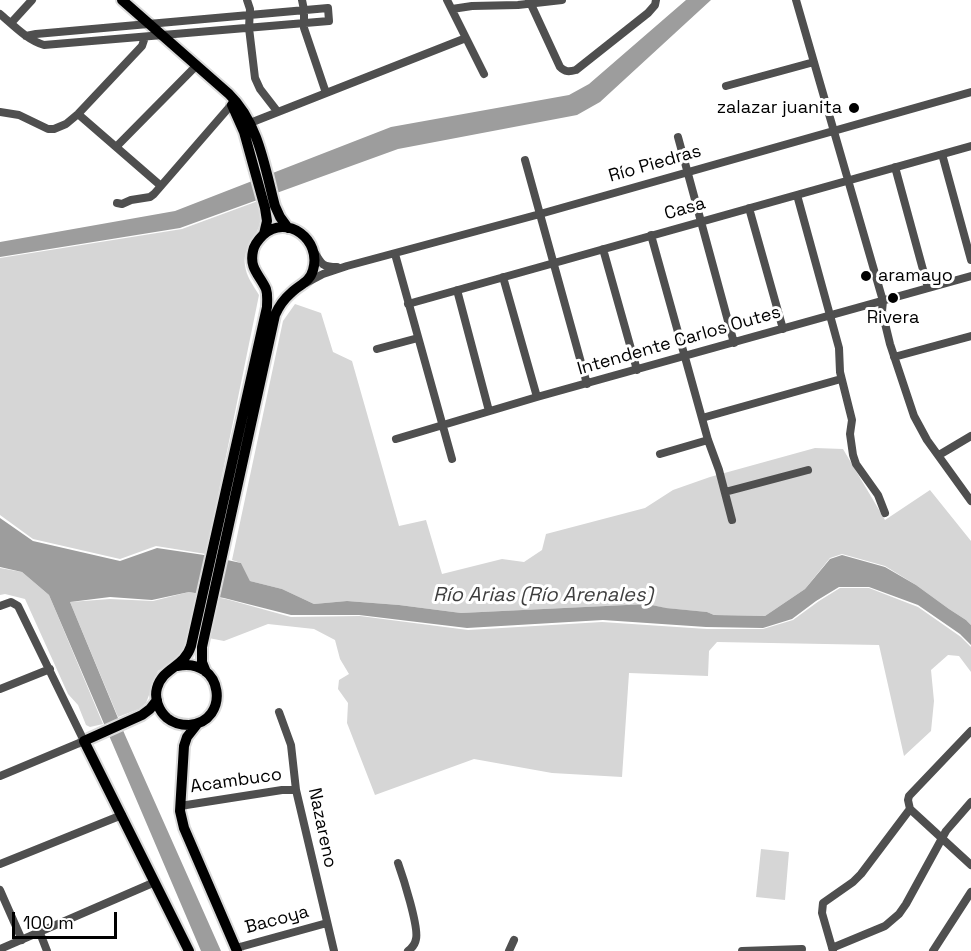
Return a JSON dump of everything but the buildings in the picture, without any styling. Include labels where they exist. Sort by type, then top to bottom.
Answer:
[{"type":"main road","points":[[122,0],[218,86],[230,94],[250,123],[270,207],[264,234]]},
{"type":"main road","points":[[218,86],[232,104],[259,167]]},
{"type":"main road","points":[[270,207],[288,228]]},
{"type":"main road","points":[[206,672],[197,647],[275,315],[282,302],[304,284],[314,268],[310,242],[296,230],[282,226],[264,234],[255,244],[252,252],[257,276],[265,287],[267,307],[223,531]]},
{"type":"main road","points":[[265,287],[277,292],[293,291]]},
{"type":"main road","points":[[177,666],[197,647]]},
{"type":"main road","points":[[166,717],[159,706],[156,693],[160,680],[170,669],[192,665],[212,678],[216,686],[216,704],[212,712],[192,729],[185,741],[181,819],[237,950]]},
{"type":"main road","points":[[157,700],[150,709],[137,717],[84,741],[189,951]]},
{"type":"main road","points":[[137,717],[160,715],[178,724],[198,723]]},
{"type":"street","points":[[12,24],[32,0]]},
{"type":"street","points":[[247,0],[250,9],[249,28],[255,78],[260,89],[277,111]]},
{"type":"street","points":[[302,0],[303,23],[326,93]]},
{"type":"street","points":[[447,0],[484,74]]},
{"type":"street","points":[[485,6],[498,0]]},
{"type":"street","points":[[452,9],[471,3],[485,6],[518,5],[530,1],[562,0]]},
{"type":"street","points":[[796,0],[883,301],[882,311],[894,357],[911,409],[920,428],[971,501]]},
{"type":"street","points":[[530,1],[560,67],[570,72],[576,70],[648,13],[656,1]]},
{"type":"street","points":[[0,14],[26,36],[44,45],[329,21],[328,8],[26,36]]},
{"type":"street","points":[[0,112],[19,115],[48,129],[66,124],[142,46],[145,37]]},
{"type":"street","points":[[250,123],[466,38]]},
{"type":"street","points":[[726,86],[814,62]]},
{"type":"street","points":[[116,147],[196,66]]},
{"type":"street","name":"Río Piedras","points":[[304,284],[323,274],[347,266],[971,92]]},
{"type":"street","points":[[117,203],[122,204],[150,197],[232,104]]},
{"type":"street","points":[[78,114],[161,186]]},
{"type":"street","points":[[678,137],[734,343]]},
{"type":"street","name":"Casa","points":[[408,303],[971,146]]},
{"type":"street","points":[[942,154],[971,260]]},
{"type":"street","points":[[525,160],[587,384]]},
{"type":"street","points":[[895,167],[928,288]]},
{"type":"street","points":[[797,195],[840,353],[841,378],[851,411],[850,434],[853,454],[856,464],[878,495],[885,513]]},
{"type":"street","points":[[749,208],[783,329]]},
{"type":"street","points":[[651,235],[732,520]]},
{"type":"street","points":[[603,249],[637,370]]},
{"type":"street","points":[[313,250],[326,267],[347,266]]},
{"type":"street","points":[[394,254],[452,459]]},
{"type":"street","name":"Intendente Carlos Outes","points":[[396,439],[537,397],[971,276]]},
{"type":"street","points":[[503,277],[537,397]]},
{"type":"street","points":[[457,290],[489,411]]},
{"type":"street","points":[[894,357],[971,336]]},
{"type":"street","points":[[377,349],[418,338]]},
{"type":"street","points":[[702,418],[841,378]]},
{"type":"street","points":[[939,455],[971,436]]},
{"type":"street","points":[[660,454],[708,440]]},
{"type":"street","points":[[725,492],[808,470]]},
{"type":"street","points":[[0,606],[11,602],[18,606],[84,741],[0,776]]},
{"type":"street","points":[[0,690],[50,669]]},
{"type":"street","name":"Nazareno","points":[[279,712],[291,746],[296,790],[334,951]]},
{"type":"street","points":[[971,731],[909,796],[908,800],[910,809],[971,865]]},
{"type":"street","name":"Acambuco","points":[[180,806],[282,790],[296,790]]},
{"type":"street","points":[[910,809],[858,878],[826,900],[822,906],[832,950],[885,926],[899,914],[946,831],[971,802]]},
{"type":"street","points":[[0,864],[122,814]]},
{"type":"street","points":[[398,863],[416,931],[416,940],[408,951]]},
{"type":"street","points":[[0,949],[155,882]]},
{"type":"street","points":[[0,890],[22,940]]},
{"type":"street","points":[[933,951],[971,892]]},
{"type":"street","name":"Bacoya","points":[[237,950],[327,923]]},
{"type":"street","points":[[39,933],[47,951]]},
{"type":"street","points":[[509,951],[514,940]]},
{"type":"street","points":[[742,951],[802,949]]},
{"type":"shaded area","points":[[686,0],[711,0],[600,102],[577,115],[398,149],[180,228],[0,257],[0,242],[175,211],[391,127],[569,95],[589,84]]},
{"type":"shaded area","points":[[258,201],[260,222],[247,250],[245,265],[250,280],[259,295],[206,554],[156,546],[120,559],[33,539],[0,515],[0,258],[182,229]]},
{"type":"shaded area","points":[[295,304],[321,313],[333,352],[352,361],[399,526],[426,520],[442,574],[502,559],[524,562],[542,550],[546,534],[645,508],[673,490],[710,477],[815,448],[843,449],[885,520],[930,490],[971,541],[971,625],[916,585],[885,566],[842,554],[830,558],[805,589],[765,616],[714,615],[707,612],[647,604],[461,613],[347,601],[314,604],[282,589],[250,581],[241,563],[232,560],[283,321]]},
{"type":"shaded area","points":[[0,518],[33,541],[120,561],[157,548],[241,563],[250,581],[282,589],[314,604],[347,601],[461,613],[647,604],[707,612],[714,615],[765,616],[805,589],[830,559],[842,555],[885,567],[916,585],[971,625],[971,645],[960,634],[918,605],[869,587],[839,587],[792,619],[763,628],[706,627],[603,620],[467,628],[359,615],[291,615],[224,598],[189,592],[152,600],[110,597],[70,602],[125,735],[221,951],[201,951],[49,595],[22,572],[0,567]]},
{"type":"shaded area","points":[[0,568],[22,572],[49,595],[103,724],[90,727],[86,725],[78,705],[68,694],[25,599],[0,595]]},
{"type":"shaded area","points":[[840,588],[869,588],[918,607],[961,637],[971,647],[971,672],[959,656],[948,655],[931,670],[934,701],[931,731],[904,756],[879,645],[717,642],[709,651],[708,676],[629,673],[622,777],[552,773],[474,759],[375,795],[347,723],[348,703],[338,689],[339,680],[349,674],[340,659],[335,640],[314,629],[268,624],[224,641],[188,634],[184,651],[180,657],[158,671],[146,703],[139,709],[118,717],[70,602],[110,599],[153,601],[189,592],[226,599],[291,617],[360,616],[468,630],[602,622],[707,629],[763,629],[793,620]]},
{"type":"shaded area","points":[[761,849],[789,852],[785,900],[756,897]]},
{"type":"place","name":"zalazar juanita","points":[[854,108]]},
{"type":"place","name":"aramayo","points":[[866,276]]},
{"type":"place","name":"Rivera","points":[[893,298]]},
{"type":"water label","name":"Río Arias (Río Arenales)","points":[[543,596]]}]
